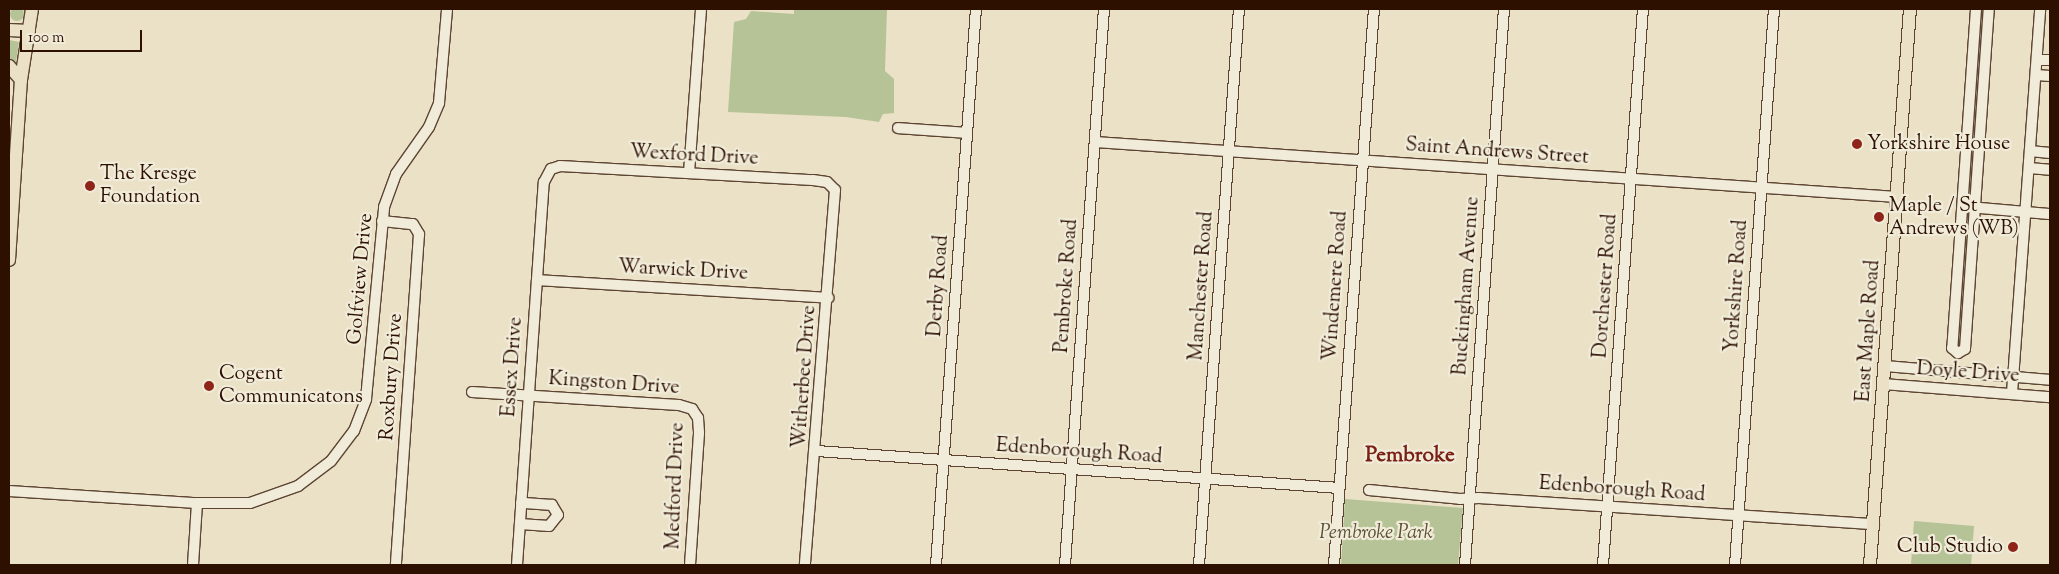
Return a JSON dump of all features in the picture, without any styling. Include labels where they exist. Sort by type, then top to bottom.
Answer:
[{"type":"main road","points":[[9,260],[21,80],[32,9]]},
{"type":"main road","name":"East Maple Road","points":[[1870,565],[1910,9]]},
{"type":"main road","points":[[9,30],[29,31]]},
{"type":"main road","points":[[9,66],[21,80]]},
{"type":"street","name":"Golfview Drive","points":[[9,491],[197,503],[250,503],[286,492],[322,470],[346,443],[359,421],[369,388],[382,221],[392,184],[429,127],[438,104],[447,9]]},
{"type":"street","points":[[689,173],[700,9]]},
{"type":"street","name":"Derby Road","points":[[936,565],[976,9]]},
{"type":"street","name":"Pembroke Road","points":[[1065,565],[1104,9]]},
{"type":"street","name":"Manchester Road","points":[[1199,565],[1239,9]]},
{"type":"street","name":"Windemere Road","points":[[1334,565],[1374,9]]},
{"type":"street","name":"Buckingham Avenue","points":[[1465,565],[1504,9]]},
{"type":"street","name":"Dorchester Road","points":[[1603,565],[1643,9]]},
{"type":"street","name":"Yorkshire Road","points":[[1735,565],[1774,9]]},
{"type":"street","points":[[1976,9],[1952,348],[1958,353],[1965,349],[1989,9]]},
{"type":"street","points":[[2012,393],[2040,9]]},
{"type":"street","points":[[2037,60],[2050,60]]},
{"type":"street","points":[[2036,75],[2050,76]]},
{"type":"street","points":[[1968,124],[1981,125]]},
{"type":"street","points":[[898,128],[967,133]]},
{"type":"street","name":"Saint Andrews Street","points":[[1095,142],[1897,197]]},
{"type":"street","points":[[2030,151],[2050,153]]},
{"type":"street","name":"Wexford Drive","points":[[549,172],[556,167],[567,166],[813,180],[827,182],[836,190]]},
{"type":"street","points":[[2029,168],[2050,170]]},
{"type":"street","name":"Essex Drive","points":[[516,565],[544,182],[549,172]]},
{"type":"street","name":"Witherbee Drive","points":[[806,565],[817,452],[836,190]]},
{"type":"street","points":[[1962,207],[2050,214]]},
{"type":"street","name":"Roxbury Drive","points":[[382,221],[413,224],[419,234],[396,565]]},
{"type":"street","name":"Warwick Drive","points":[[537,280],[828,298]]},
{"type":"street","points":[[1956,284],[1969,286]]},
{"type":"street","name":"Doyle Drive","points":[[1884,366],[2050,380]]},
{"type":"street","name":"Doyle Drive","points":[[1883,384],[2050,397]]},
{"type":"street","name":"Kingston Drive","points":[[472,392],[692,408]]},
{"type":"street","name":"Medford Drive","points":[[690,565],[699,433],[698,418],[692,408]]},
{"type":"street","name":"Edenborough Road","points":[[817,452],[1339,488]]},
{"type":"street","name":"Edenborough Road","points":[[1369,490],[1874,524]]},
{"type":"street","points":[[193,565],[197,503]]},
{"type":"street","points":[[520,524],[549,526],[558,516],[552,505],[521,503]]},
{"type":"green space","points":[[17,7],[22,9],[24,14],[22,19],[17,21],[12,19],[10,14],[12,9]]},
{"type":"green space","points":[[794,9],[887,9],[885,71],[894,79],[894,113],[883,114],[879,122],[846,117],[728,112],[734,22],[746,19],[751,11],[794,14]]},
{"type":"green space","points":[[9,40],[19,42],[16,62],[9,59]]},
{"type":"green space","name":"Pembroke Park","points":[[1345,499],[1463,508],[1458,565],[1341,565]]},
{"type":"green space","points":[[1914,521],[1974,526],[1971,565],[1911,565]]},
{"type":"place","name":"Yorkshire House","points":[[1857,144]]},
{"type":"place","name":"The Kresge Foundation","points":[[90,186]]},
{"type":"place","name":"Maple / St Andrews (WB)","points":[[1879,217]]},
{"type":"place","name":"Cogent Communicatons","points":[[209,386]]},
{"type":"place","name":"Club Studio","points":[[2013,547]]},
{"type":"district","name":"Pembroke","points":[[1410,456]]}]
